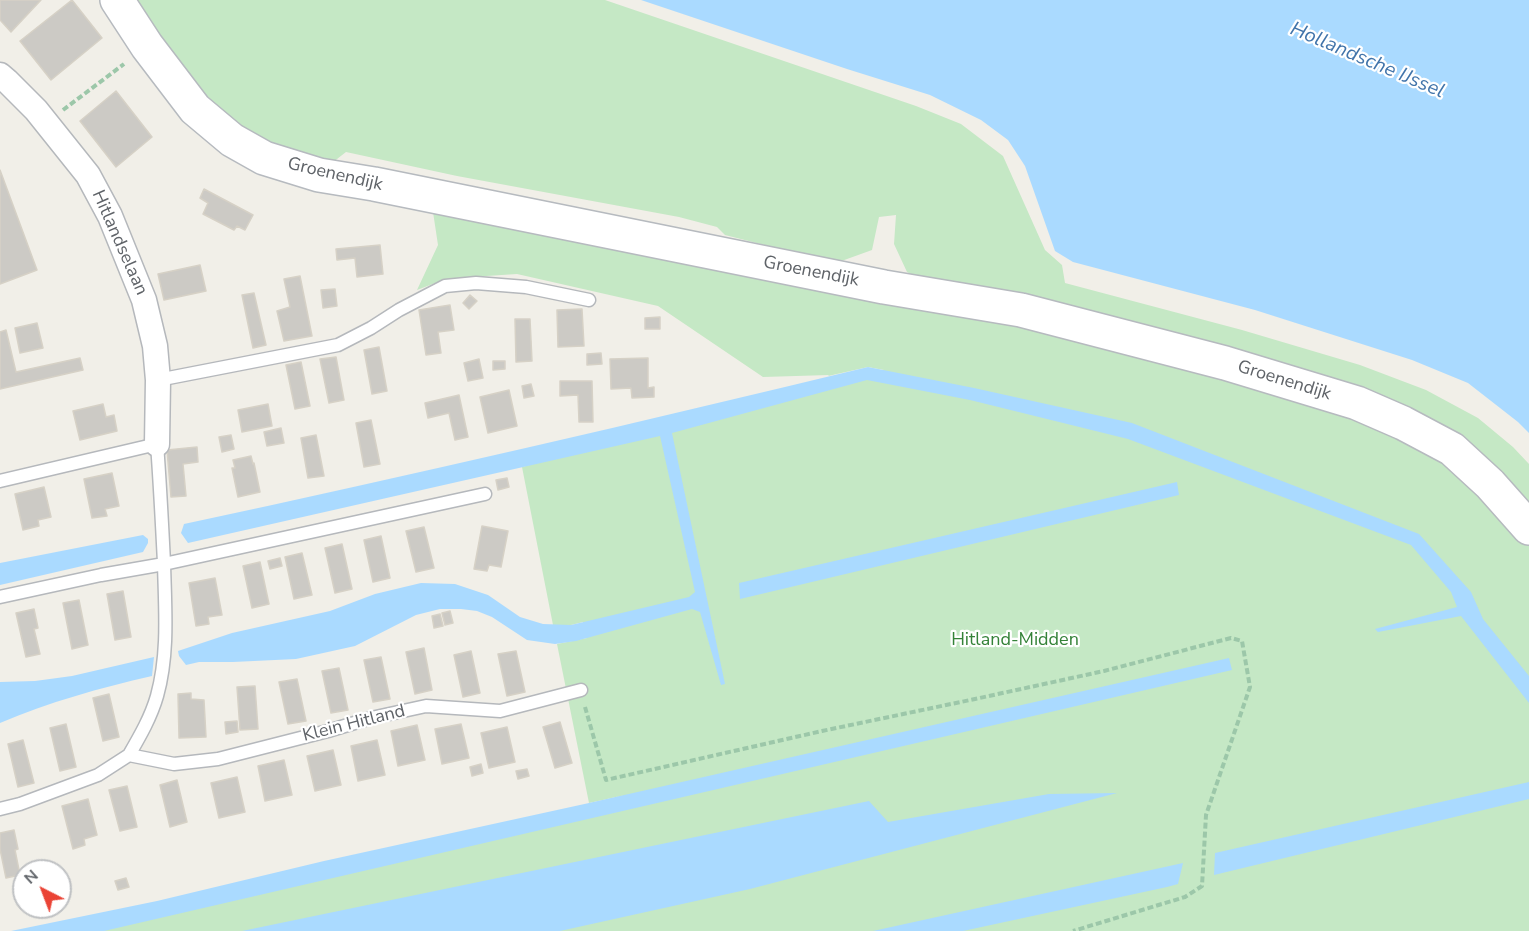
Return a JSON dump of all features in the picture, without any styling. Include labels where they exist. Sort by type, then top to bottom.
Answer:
[{"type":"street","name":"Groenendijk","points":[[117,0],[147,46],[195,109],[232,140],[264,158],[319,174],[884,287],[1021,310],[1225,363],[1357,403],[1403,423],[1452,449],[1490,484],[1529,528]]},
{"type":"street","name":"Hitlandselaan","points":[[0,75],[36,111],[71,153],[88,175],[105,205],[144,300],[155,346],[158,380],[157,444]]},
{"type":"lane","points":[[158,380],[338,345],[445,286],[476,283],[526,286],[589,300]]},
{"type":"lane","points":[[0,481],[157,444],[167,623],[163,664],[156,697],[142,732],[129,754],[98,775],[20,804],[0,809]]},
{"type":"lane","points":[[0,597],[485,494]]},
{"type":"lane","name":"Klein Hitland","points":[[129,754],[174,764],[218,759],[371,718],[426,706],[500,711],[580,690]]},
{"type":"path","points":[[78,99],[119,68]]},
{"type":"path","points":[[580,690],[606,780],[1092,673],[1231,638],[1242,642],[1250,687],[1206,815],[1202,886],[1185,897],[1073,931]]},
{"type":"green space","points":[[124,0],[605,0],[916,106],[961,124],[1003,156],[1045,250],[1062,265],[1065,283],[1242,330],[1360,365],[1426,390],[1478,418],[1513,447],[1529,464],[1529,511],[1452,434],[929,283],[907,272],[894,244],[896,215],[879,217],[872,250],[836,263],[725,235],[717,227],[679,217],[457,176],[346,152],[328,166],[261,145],[224,122]]},
{"type":"green space","name":"Hitland-Midden","points":[[433,212],[1101,339],[1399,433],[1453,466],[1500,509],[1529,546],[1529,931],[62,931],[625,795],[589,803],[557,644],[587,638],[583,622],[553,625],[522,467],[884,370],[868,367],[828,376],[763,377],[658,306],[517,274],[443,280],[417,290],[438,245]]},
{"type":"water","name":"Hollandsche IJssel","points":[[641,0],[1529,0],[1529,433],[1468,383],[1412,360],[1255,310],[1073,262],[1055,251],[1025,166],[1008,140],[981,120],[930,95]]},
{"type":"water","points":[[868,367],[1132,423],[1419,534],[1471,592],[1483,619],[1529,676],[1529,703],[1461,616],[1378,632],[1375,629],[1457,607],[1451,592],[1411,545],[1128,439],[970,400],[867,380],[672,433],[725,684],[721,685],[700,612],[692,609],[576,641],[555,644],[527,640],[492,617],[477,611],[440,609],[416,615],[355,646],[296,659],[199,662],[186,665],[179,656],[178,651],[232,633],[330,611],[375,594],[421,583],[455,584],[488,595],[520,617],[543,624],[571,625],[689,597],[695,592],[660,436],[188,543],[181,533],[184,524],[527,448]]},
{"type":"water","points":[[1177,482],[1179,495],[740,599],[739,583]]},
{"type":"water","points":[[143,535],[148,539],[148,543],[143,552],[0,585],[0,563]]},
{"type":"water","points":[[154,657],[152,676],[75,696],[0,723],[0,682],[35,681],[72,676]]},
{"type":"water","points":[[1229,658],[1232,670],[104,931],[11,931],[157,901],[324,861]]},
{"type":"water","points":[[1529,782],[1529,799],[1214,875],[1215,853]]},
{"type":"water","points":[[1117,793],[750,889],[560,931],[242,931],[869,801],[888,822],[1049,794]]},
{"type":"water","points":[[1183,863],[1178,884],[1167,887],[963,931],[873,931]]},
{"type":"building","points":[[0,0],[41,0],[11,32],[0,20]]},
{"type":"building","points":[[72,0],[102,38],[51,80],[20,41]]},
{"type":"building","points":[[116,91],[152,137],[116,167],[80,121]]},
{"type":"building","points":[[0,170],[37,270],[0,284]]},
{"type":"building","points":[[204,189],[253,215],[245,230],[237,226],[234,230],[203,214],[208,203],[200,198]]},
{"type":"building","points":[[380,245],[383,274],[357,277],[355,258],[337,260],[336,249]]},
{"type":"building","points":[[200,265],[206,291],[164,300],[158,274]]},
{"type":"building","points":[[300,276],[312,336],[284,341],[277,311],[290,307],[284,279]]},
{"type":"building","points":[[335,289],[337,306],[323,308],[321,290]]},
{"type":"building","points":[[254,293],[266,345],[253,348],[242,295]]},
{"type":"building","points":[[470,295],[477,301],[469,309],[463,303]]},
{"type":"building","points":[[450,305],[454,330],[438,332],[441,353],[426,355],[419,310]]},
{"type":"building","points":[[582,309],[584,346],[558,347],[557,310]]},
{"type":"building","points":[[660,317],[660,329],[645,329],[645,318]]},
{"type":"building","points":[[515,319],[530,319],[532,361],[516,362]]},
{"type":"building","points":[[37,323],[43,348],[20,353],[15,328]]},
{"type":"building","points":[[6,330],[16,372],[80,358],[83,370],[0,389],[0,332]]},
{"type":"building","points":[[379,347],[387,391],[372,394],[364,350]]},
{"type":"building","points":[[601,353],[602,364],[587,365],[587,354]]},
{"type":"building","points":[[336,357],[344,400],[329,403],[320,359]]},
{"type":"building","points":[[648,358],[648,388],[654,387],[654,397],[632,398],[631,388],[611,389],[610,359]]},
{"type":"building","points":[[479,359],[483,378],[468,381],[464,363]]},
{"type":"building","points":[[493,361],[505,361],[505,369],[493,370]]},
{"type":"building","points":[[301,362],[310,406],[295,409],[286,365]]},
{"type":"building","points":[[560,381],[592,381],[593,422],[579,422],[578,395],[560,396]]},
{"type":"building","points":[[531,384],[534,396],[524,398],[522,386]]},
{"type":"building","points":[[509,390],[517,426],[488,433],[480,397]]},
{"type":"building","points":[[459,395],[468,437],[455,440],[449,413],[428,418],[425,403]]},
{"type":"building","points":[[103,404],[106,417],[114,415],[117,431],[80,440],[73,411]]},
{"type":"building","points":[[268,404],[272,426],[242,432],[238,410]]},
{"type":"building","points":[[371,420],[380,464],[364,467],[356,423]]},
{"type":"building","points":[[281,428],[284,443],[267,446],[264,432]]},
{"type":"building","points":[[231,435],[234,449],[222,452],[219,437]]},
{"type":"building","points":[[316,435],[324,476],[308,478],[301,438]]},
{"type":"building","points":[[197,447],[198,462],[183,464],[186,496],[171,497],[167,450]]},
{"type":"building","points":[[251,456],[260,492],[238,497],[232,468],[235,468],[233,460]]},
{"type":"building","points":[[112,473],[119,506],[105,509],[107,516],[92,518],[84,479]]},
{"type":"building","points":[[507,478],[509,487],[498,490],[496,480]]},
{"type":"building","points":[[44,487],[51,517],[38,520],[39,526],[23,530],[15,494]]},
{"type":"building","points":[[482,526],[508,531],[501,567],[489,565],[487,571],[474,569]]},
{"type":"building","points":[[424,527],[434,568],[416,572],[406,531]]},
{"type":"building","points":[[381,536],[390,578],[373,582],[364,540]]},
{"type":"building","points":[[342,544],[352,589],[335,593],[325,548]]},
{"type":"building","points":[[302,553],[312,595],[294,599],[285,557]]},
{"type":"building","points":[[280,558],[282,566],[270,569],[268,561]]},
{"type":"building","points":[[260,562],[269,604],[252,608],[243,566]]},
{"type":"building","points":[[215,578],[222,615],[208,617],[209,624],[196,626],[189,583]]},
{"type":"building","points":[[123,591],[131,637],[115,640],[107,594]]},
{"type":"building","points":[[79,600],[88,645],[72,649],[63,603]]},
{"type":"building","points":[[34,609],[38,628],[34,629],[40,654],[26,657],[16,613]]},
{"type":"building","points":[[450,611],[453,623],[445,625],[442,613]]},
{"type":"building","points":[[440,614],[443,626],[434,628],[432,616]]},
{"type":"building","points":[[424,648],[432,690],[415,694],[406,652]]},
{"type":"building","points":[[471,651],[480,693],[463,697],[454,655]]},
{"type":"building","points":[[516,651],[525,692],[507,696],[498,654]]},
{"type":"building","points":[[381,657],[390,699],[373,702],[364,660]]},
{"type":"building","points":[[339,668],[348,710],[331,713],[322,671]]},
{"type":"building","points":[[297,679],[306,721],[288,724],[279,682]]},
{"type":"building","points":[[255,686],[258,729],[240,730],[237,687]]},
{"type":"building","points":[[191,693],[191,699],[204,700],[206,737],[179,738],[178,694]]},
{"type":"building","points":[[109,694],[119,737],[103,741],[93,698]]},
{"type":"building","points":[[237,721],[238,732],[226,734],[225,722]]},
{"type":"building","points":[[560,722],[572,763],[555,768],[543,727]]},
{"type":"building","points":[[66,724],[76,767],[60,771],[50,728]]},
{"type":"building","points":[[461,724],[469,758],[442,764],[435,729]]},
{"type":"building","points":[[417,725],[425,760],[398,766],[391,731]]},
{"type":"building","points":[[507,727],[515,762],[489,768],[481,733]]},
{"type":"building","points":[[23,740],[34,783],[18,787],[8,744]]},
{"type":"building","points":[[377,740],[385,775],[358,781],[351,746]]},
{"type":"building","points":[[333,750],[341,785],[315,791],[307,756]]},
{"type":"building","points":[[284,760],[292,795],[265,801],[258,766]]},
{"type":"building","points":[[481,764],[483,773],[472,776],[470,767]]},
{"type":"building","points":[[527,769],[529,776],[518,779],[516,771]]},
{"type":"building","points":[[237,777],[245,812],[219,818],[211,783]]},
{"type":"building","points":[[177,780],[187,822],[170,827],[160,785]]},
{"type":"building","points":[[127,786],[137,827],[120,831],[109,790]]},
{"type":"building","points":[[88,799],[97,835],[84,839],[85,845],[73,849],[62,806]]},
{"type":"building","points":[[14,830],[18,849],[15,850],[17,859],[12,859],[12,877],[6,878],[0,849],[0,833]]},
{"type":"building","points":[[126,878],[129,887],[118,890],[115,881]]}]
